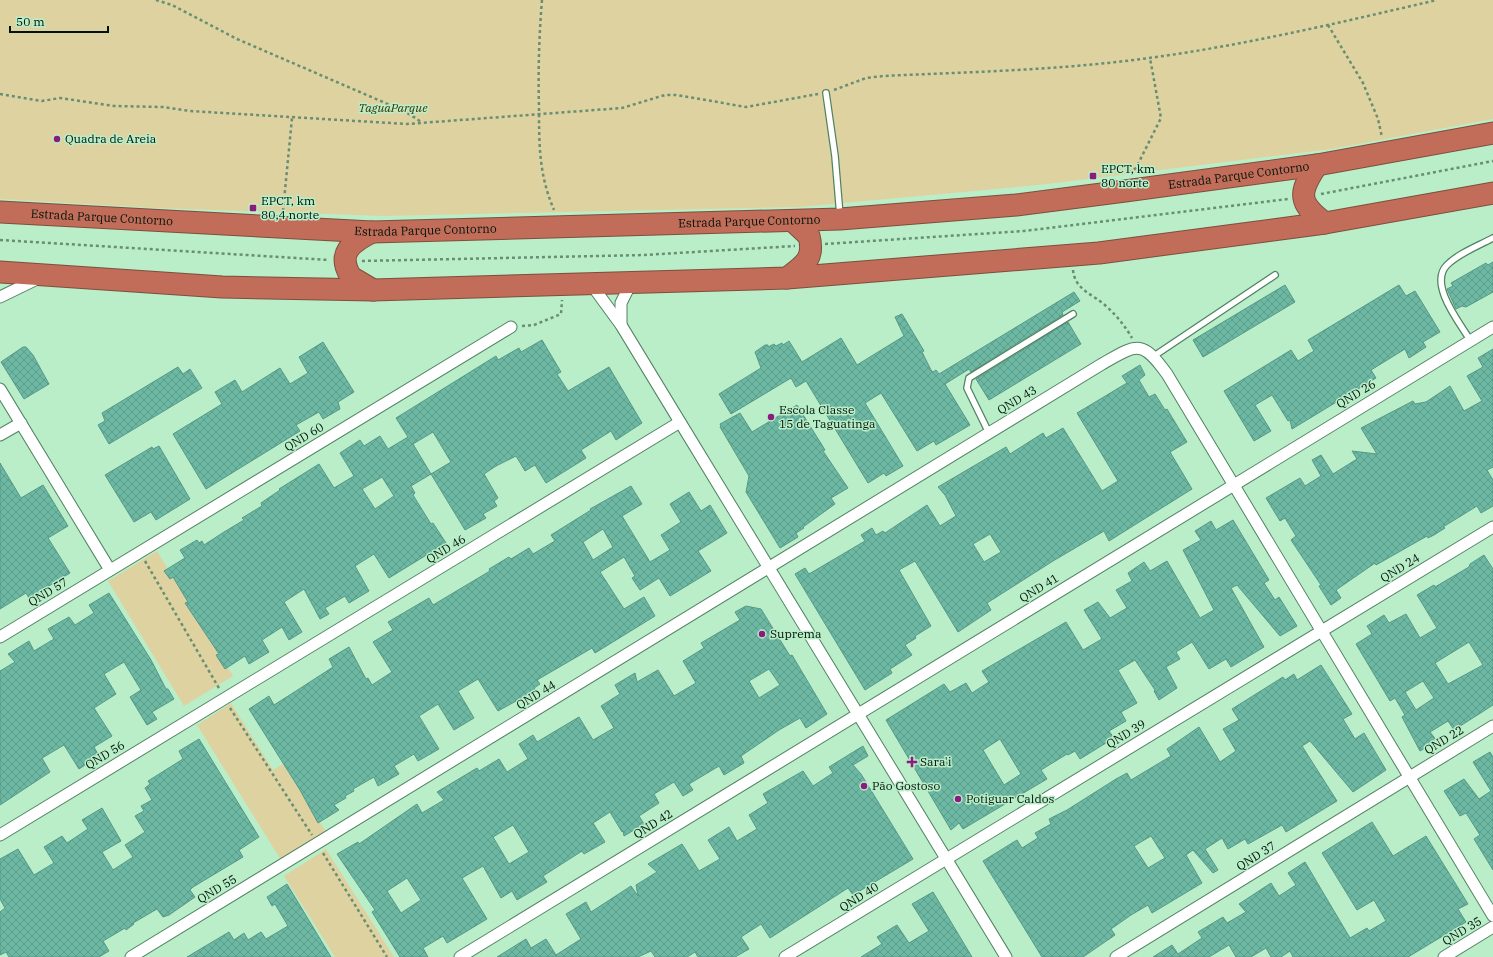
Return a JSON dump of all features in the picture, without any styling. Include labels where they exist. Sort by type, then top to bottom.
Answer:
[{"type":"highway","name":"Estrada Parque Contorno","points":[[0,212],[372,232],[840,219],[1016,204],[1126,191],[1316,165],[1493,133]]},
{"type":"highway","points":[[1316,165],[1304,187],[1304,200],[1308,210],[1325,223]]},
{"type":"highway","points":[[0,272],[222,287],[373,290],[787,278],[1071,256],[1325,223],[1493,193]]},
{"type":"highway","points":[[787,278],[807,262],[810,255],[811,245],[809,236],[793,221]]},
{"type":"highway","points":[[372,232],[350,244],[347,250],[346,261],[351,277],[373,290]]},
{"type":"street","points":[[0,297],[47,275]]},
{"type":"street","points":[[621,325],[621,303],[631,283]]},
{"type":"street","points":[[591,284],[621,325],[1006,957]]},
{"type":"street","name":"QND 60","points":[[110,570],[511,327]]},
{"type":"street","name":"QND 26","points":[[1233,484],[1493,327]]},
{"type":"street","points":[[1140,348],[1154,356],[1167,374],[1493,916]]},
{"type":"street","name":"QND 43","points":[[768,568],[1102,364],[1128,350],[1140,348]]},
{"type":"street","points":[[0,389],[110,570]]},
{"type":"street","name":"QND 46","points":[[224,698],[680,422]]},
{"type":"street","points":[[0,435],[21,423]]},
{"type":"street","name":"QND 41","points":[[858,713],[1233,484]]},
{"type":"street","name":"QND 24","points":[[1321,632],[1493,527]]},
{"type":"street","name":"QND 44","points":[[317,844],[768,568]]},
{"type":"street","name":"QND 57","points":[[0,637],[110,570]]},
{"type":"street","name":"QND 39","points":[[946,858],[1321,632]]},
{"type":"street","name":"QND 56","points":[[0,835],[224,698]]},
{"type":"street","name":"QND 42","points":[[460,957],[858,713]]},
{"type":"street","name":"QND 22","points":[[1409,777],[1493,726]]},
{"type":"street","name":"QND 37","points":[[1116,957],[1409,777]]},
{"type":"street","name":"QND 55","points":[[131,957],[317,844]]},
{"type":"street","name":"QND 40","points":[[785,957],[946,858]]},
{"type":"street","name":"QND 35","points":[[1444,957],[1493,927]]},
{"type":"lane","points":[[826,93],[835,156],[840,219]]},
{"type":"lane","points":[[1470,340],[1446,299],[1442,289],[1441,277],[1448,264],[1493,238]]},
{"type":"lane","points":[[1154,356],[1275,275]]},
{"type":"lane","points":[[988,433],[967,388],[969,378],[1073,314]]},
{"type":"path","points":[[156,0],[172,5],[237,39],[411,114],[422,123]]},
{"type":"path","points":[[542,0],[538,74],[538,150],[548,195],[561,227]]},
{"type":"path","points":[[0,94],[42,100],[60,98],[114,106],[163,107],[190,111],[399,124],[539,116],[622,108],[665,95],[677,95],[746,107],[826,93],[866,78],[1062,68],[1150,58],[1328,25],[1437,0]]},
{"type":"path","points":[[1328,25],[1344,54],[1363,83],[1378,119],[1386,152]]},
{"type":"path","points":[[1126,191],[1124,176],[1136,168],[1161,118],[1150,58]]},
{"type":"path","points":[[282,228],[292,118]]},
{"type":"path","points":[[0,240],[346,261],[644,255],[1024,231],[1128,219]]},
{"type":"path","points":[[1071,256],[1074,279],[1086,292],[1105,305],[1120,320],[1140,348]]},
{"type":"path","points":[[511,327],[534,325],[561,314],[564,285]]},
{"type":"path","points":[[140,552],[224,698],[387,957]]},
{"type":"green space","name":"TaguaParque","points":[[0,0],[1493,0],[1493,119],[1332,149],[1039,185],[800,207],[384,216],[154,208],[0,199]]},
{"type":"green space","points":[[157,551],[233,676],[184,706],[108,581]]},
{"type":"green space","points":[[231,703],[273,770],[283,764],[326,832],[281,860],[197,725]]},
{"type":"green space","points":[[326,849],[394,957],[335,957],[284,876]]},
{"type":"building","points":[[1493,262],[1493,292],[1466,307],[1462,306],[1456,309],[1447,289],[1453,286],[1451,283],[1486,263],[1488,265]]},
{"type":"building","points":[[1285,285],[1295,302],[1203,357],[1193,340]]},
{"type":"building","points":[[1399,285],[1406,296],[1415,291],[1440,332],[1423,342],[1426,347],[1409,358],[1405,349],[1371,370],[1376,378],[1292,429],[1290,420],[1288,421],[1272,395],[1255,405],[1271,431],[1254,441],[1224,391],[1291,350],[1298,361],[1314,351],[1308,340]]},
{"type":"building","points":[[1074,292],[1080,301],[1062,312],[1063,315],[971,372],[969,369],[945,384],[970,425],[936,445],[934,441],[917,451],[881,393],[865,403],[903,466],[886,476],[884,473],[868,483],[806,381],[796,387],[791,378],[731,414],[719,394],[761,368],[755,352],[765,345],[768,345],[768,347],[774,344],[776,346],[782,343],[783,345],[789,341],[802,362],[841,338],[857,365],[904,336],[895,317],[902,314],[924,351],[922,352],[931,370],[933,372],[936,370],[939,374]]},
{"type":"building","points":[[1068,322],[1081,344],[989,400],[976,379]]},
{"type":"building","points":[[542,340],[561,372],[557,374],[568,391],[609,367],[642,423],[616,440],[611,431],[581,450],[586,458],[546,483],[535,465],[525,471],[516,456],[496,466],[484,474],[498,498],[494,501],[497,506],[483,514],[486,518],[465,530],[431,474],[411,486],[415,493],[413,495],[431,524],[433,523],[446,543],[389,578],[374,554],[355,566],[369,591],[349,603],[345,596],[325,608],[329,614],[320,619],[304,589],[284,602],[302,632],[289,640],[282,627],[262,640],[269,652],[249,664],[245,656],[225,669],[216,655],[219,654],[185,603],[188,602],[173,577],[170,579],[164,571],[185,558],[180,550],[197,540],[199,543],[202,541],[204,545],[244,520],[242,518],[262,506],[261,503],[280,490],[279,489],[319,464],[334,488],[354,476],[340,453],[360,440],[364,446],[380,436],[388,449],[408,437],[396,418],[496,356],[498,360],[519,348],[521,352]],"holes":[[[433,432],[451,462],[431,474],[413,444]],[[382,477],[394,496],[375,509],[362,489]]]},
{"type":"building","points":[[323,342],[354,392],[338,402],[340,409],[323,419],[319,412],[296,425],[300,431],[206,489],[173,434],[222,404],[215,392],[235,380],[242,392],[280,368],[290,384],[308,373],[299,357]]},
{"type":"building","points":[[23,347],[26,347],[33,355],[49,384],[24,399],[1,362]]},
{"type":"building","points":[[1493,349],[1493,467],[1487,470],[1493,480],[1493,506],[1481,513],[1477,506],[1443,527],[1445,528],[1434,535],[1428,538],[1427,536],[1376,565],[1375,563],[1336,590],[1341,598],[1331,605],[1319,586],[1321,585],[1291,540],[1296,536],[1285,518],[1280,521],[1266,498],[1300,478],[1305,486],[1321,476],[1312,460],[1321,455],[1333,474],[1357,459],[1352,451],[1377,454],[1361,428],[1413,401],[1415,404],[1426,402],[1450,386],[1464,411],[1482,401],[1467,376],[1483,367],[1478,358]]},
{"type":"building","points":[[1140,365],[1145,375],[1139,380],[1149,397],[1155,394],[1165,410],[1167,409],[1187,442],[1170,452],[1192,489],[1109,541],[1104,531],[1053,561],[987,603],[991,610],[958,632],[915,561],[899,570],[931,626],[915,636],[916,638],[905,645],[912,655],[890,669],[892,673],[865,690],[795,574],[805,568],[809,574],[865,541],[861,535],[872,528],[876,535],[883,531],[885,533],[927,505],[940,526],[956,516],[945,495],[938,487],[1006,447],[1010,454],[1043,433],[1046,438],[1063,428],[1102,491],[1118,481],[1077,413],[1127,383],[1122,376]],"holes":[[[990,534],[1001,552],[984,562],[973,544]]]},
{"type":"building","points":[[178,367],[183,374],[190,369],[202,388],[109,444],[98,425],[105,421],[102,413]]},
{"type":"building","points":[[797,405],[825,450],[823,451],[848,488],[831,498],[835,504],[796,533],[798,537],[780,548],[746,492],[749,476],[720,427],[720,424],[740,413],[752,432]]},
{"type":"building","points":[[159,446],[190,499],[156,520],[151,512],[134,522],[105,475],[152,447],[153,449]]},
{"type":"building","points":[[0,463],[21,498],[43,485],[68,526],[48,538],[70,573],[29,598],[26,593],[0,609]]},
{"type":"building","points":[[631,486],[642,504],[622,516],[650,562],[670,550],[661,535],[681,522],[670,504],[689,492],[701,511],[710,505],[727,533],[698,551],[711,571],[670,596],[659,578],[640,590],[632,578],[635,576],[624,557],[600,572],[624,609],[644,597],[655,616],[595,653],[592,648],[537,680],[540,684],[534,688],[536,690],[498,711],[478,679],[458,691],[474,718],[454,730],[438,704],[419,716],[439,749],[418,761],[414,754],[394,766],[399,774],[378,786],[374,777],[353,789],[354,791],[345,796],[346,798],[334,805],[339,810],[318,823],[300,790],[249,709],[269,696],[274,705],[333,667],[329,659],[349,647],[366,679],[368,678],[372,685],[392,672],[373,642],[393,630],[388,622],[429,598],[433,605],[490,571],[489,569],[509,557],[511,559],[529,548],[533,554],[555,541],[551,535],[591,510],[590,509]],"holes":[[[603,529],[613,547],[593,560],[583,542]]]},
{"type":"building","points":[[1233,520],[1269,580],[1264,583],[1275,600],[1279,597],[1297,626],[1280,636],[1237,585],[1231,588],[1264,647],[1231,667],[1226,659],[1209,669],[1192,642],[1176,652],[1180,659],[1166,667],[1177,688],[1159,700],[1154,691],[1155,690],[1135,660],[1118,670],[1137,703],[1121,712],[1126,721],[1109,731],[1114,738],[1080,759],[1075,751],[1068,755],[1067,754],[1041,770],[1047,779],[963,829],[959,823],[951,830],[886,720],[944,684],[950,692],[966,683],[972,693],[989,682],[982,671],[1066,622],[1083,650],[1102,639],[1084,610],[1098,602],[1110,618],[1127,608],[1116,590],[1132,581],[1128,573],[1144,562],[1150,571],[1167,561],[1200,618],[1214,610],[1183,550],[1201,540],[1195,531],[1211,521],[1216,530]],"holes":[[[1000,739],[1021,774],[1004,785],[983,750]]]},
{"type":"building","points":[[1484,555],[1493,569],[1493,705],[1454,730],[1448,721],[1430,732],[1437,741],[1420,751],[1402,717],[1405,715],[1395,698],[1390,701],[1356,644],[1372,634],[1367,626],[1384,615],[1389,623],[1406,614],[1420,638],[1437,628],[1417,595],[1434,585],[1435,587],[1469,567],[1470,564]],"holes":[[[1469,642],[1483,665],[1448,684],[1435,663]],[[1423,681],[1434,698],[1416,710],[1405,692]]]},
{"type":"building","points":[[109,593],[151,660],[166,689],[168,689],[174,699],[152,712],[157,719],[147,725],[130,697],[141,690],[124,662],[104,674],[116,694],[94,708],[112,736],[94,747],[99,756],[79,769],[64,745],[42,758],[50,772],[0,805],[0,671],[15,662],[8,654],[29,641],[34,651],[54,639],[48,629],[69,617],[75,625],[94,613],[89,605]]},
{"type":"building","points":[[746,606],[761,609],[790,656],[792,655],[827,714],[806,728],[800,718],[779,730],[741,756],[744,763],[724,775],[719,766],[689,784],[693,790],[683,796],[674,782],[654,794],[659,803],[639,816],[644,824],[624,836],[623,831],[622,832],[610,812],[593,823],[605,842],[584,854],[582,851],[543,876],[547,882],[517,900],[512,891],[501,898],[483,866],[462,878],[487,919],[447,943],[443,936],[423,948],[428,957],[400,957],[372,912],[375,910],[337,854],[358,842],[359,844],[417,804],[422,813],[444,800],[437,792],[477,768],[479,771],[499,759],[507,772],[528,759],[519,744],[533,735],[537,742],[579,717],[593,740],[614,728],[601,706],[620,694],[615,685],[635,673],[637,682],[658,670],[674,696],[696,683],[683,661],[704,648],[701,643],[740,620],[735,612]],"holes":[[[769,669],[780,685],[759,698],[749,681]],[[513,825],[529,852],[509,864],[493,837]],[[407,878],[421,900],[401,913],[387,891]]]},
{"type":"building","points":[[1321,665],[1352,714],[1343,719],[1355,739],[1364,733],[1386,770],[1353,792],[1310,741],[1302,746],[1337,801],[1286,832],[1282,825],[1248,844],[1245,839],[1228,849],[1222,838],[1205,849],[1218,870],[1213,873],[1193,850],[1186,855],[1202,883],[1152,913],[1148,905],[1131,915],[1111,929],[1115,935],[1083,957],[1042,957],[983,861],[1017,840],[1022,848],[1038,838],[1035,833],[1051,824],[1049,819],[1067,810],[1127,773],[1131,780],[1171,756],[1167,749],[1199,727],[1220,762],[1236,751],[1223,729],[1239,720],[1232,709],[1283,677],[1285,680],[1294,674],[1297,680]],"holes":[[[1151,836],[1165,858],[1148,868],[1134,846]]]},
{"type":"building","points":[[199,739],[259,837],[239,850],[243,857],[193,887],[190,890],[195,897],[169,915],[163,917],[157,909],[133,923],[134,924],[126,930],[125,928],[103,941],[109,951],[99,957],[9,957],[6,952],[0,955],[0,912],[5,908],[0,899],[0,859],[18,849],[34,875],[54,863],[44,847],[62,836],[67,843],[88,829],[82,820],[102,808],[121,841],[102,852],[113,870],[133,857],[125,845],[145,832],[135,816],[144,811],[141,806],[152,800],[145,788],[150,784],[148,781],[183,759],[179,751]]},
{"type":"building","points":[[863,746],[868,756],[853,765],[861,774],[913,859],[853,895],[848,888],[770,938],[761,924],[741,937],[749,949],[735,957],[698,957],[695,952],[687,957],[655,957],[651,951],[638,957],[497,957],[526,939],[531,948],[546,939],[556,955],[581,939],[566,914],[586,902],[591,912],[631,886],[638,896],[636,885],[657,872],[648,864],[682,844],[699,871],[720,859],[708,840],[729,827],[737,841],[757,829],[749,815],[768,803],[763,794],[803,771],[813,786],[833,773],[829,767]]},
{"type":"building","points":[[1490,752],[1493,757],[1493,870],[1474,839],[1480,835],[1466,813],[1460,816],[1444,791],[1464,779],[1479,799],[1491,791],[1473,762]]},
{"type":"building","points":[[1372,822],[1393,856],[1426,836],[1468,904],[1458,909],[1466,922],[1408,957],[1293,957],[1290,951],[1281,957],[1271,957],[1266,948],[1251,957],[1236,957],[1229,945],[1209,957],[1153,957],[1172,945],[1178,954],[1202,938],[1198,932],[1223,917],[1227,923],[1246,912],[1239,904],[1271,883],[1279,896],[1296,885],[1288,873],[1305,862],[1350,938],[1367,928],[1369,931],[1386,921],[1374,900],[1357,910],[1322,853]]},
{"type":"building","points":[[287,884],[331,957],[187,957],[229,932],[234,940],[244,933],[248,940],[261,932],[266,939],[288,926],[275,904],[272,906],[267,897]]},
{"type":"building","points":[[933,892],[972,957],[861,957],[882,944],[877,937],[897,925],[909,943],[929,931],[912,904]]},
{"type":"place","name":"Quadra de Areia","points":[[57,139]]},
{"type":"place","name":"EPCT, km 80 norte","points":[[1093,176]]},
{"type":"place","name":"EPCT, km 80,4 norte","points":[[253,208]]},
{"type":"place","name":"Escola Classe 15 de Taguatinga","points":[[771,417]]},
{"type":"place","name":"Suprema","points":[[762,634]]},
{"type":"place","name":"Sara'i","points":[[912,762]]},
{"type":"place","name":"Pão Gostoso","points":[[864,786]]},
{"type":"place","name":"Potiguar Caldos","points":[[958,799]]}]
